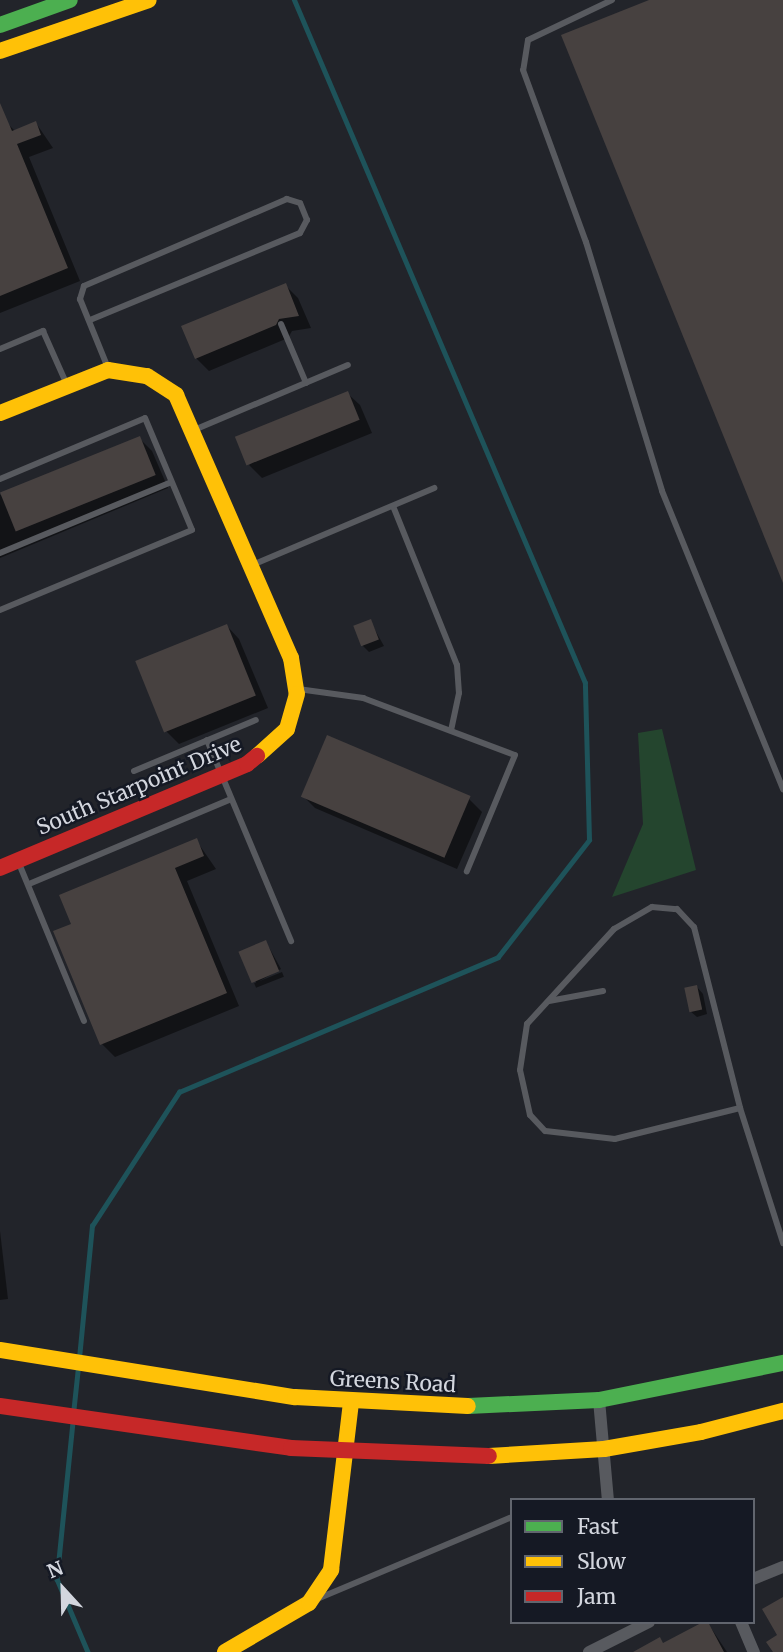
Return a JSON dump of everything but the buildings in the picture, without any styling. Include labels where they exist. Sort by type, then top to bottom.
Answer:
[{"type":"main road","points":[[0,25],[70,0]]},
{"type":"main road","points":[[0,51],[149,0]]},
{"type":"main road","points":[[0,413],[108,370]]},
{"type":"main road","name":"South Starpoint Drive","points":[[0,868],[222,776],[263,754],[277,741],[295,709],[296,689],[291,658],[194,430],[176,395],[147,376],[108,370]]},
{"type":"main road","name":"Greens Road","points":[[0,1350],[351,1403],[487,1407],[599,1401],[783,1363]]},
{"type":"main road","points":[[225,1652],[309,1603],[331,1570],[351,1403]]},
{"type":"main road","points":[[0,1406],[47,1409],[291,1448],[482,1457],[604,1448],[701,1432],[783,1412]]},
{"type":"street","points":[[599,1401],[604,1448],[604,1489],[607,1498]]},
{"type":"street","points":[[755,1578],[783,1567]]},
{"type":"street","points":[[589,1652],[645,1624]]},
{"type":"street","points":[[742,1624],[754,1652]]},
{"type":"lane","points":[[612,0],[528,40],[523,70],[586,242],[662,491],[783,789]]},
{"type":"lane","points":[[90,320],[300,233],[307,220],[299,202],[287,199],[84,286],[80,299],[108,370]]},
{"type":"lane","points":[[281,324],[306,383]]},
{"type":"lane","points":[[0,349],[43,331],[67,385]]},
{"type":"lane","points":[[194,430],[348,365]]},
{"type":"lane","points":[[0,479],[145,418],[192,530],[0,610]]},
{"type":"lane","points":[[0,553],[172,482]]},
{"type":"lane","points":[[251,566],[435,488]]},
{"type":"lane","points":[[393,506],[457,666],[460,693],[451,730]]},
{"type":"lane","points":[[296,689],[363,698],[515,755],[467,871]]},
{"type":"lane","points":[[134,771],[256,720]]},
{"type":"lane","points":[[207,740],[291,941]]},
{"type":"lane","points":[[29,884],[231,799]]},
{"type":"lane","points":[[18,860],[29,884],[35,909],[83,1021]]},
{"type":"lane","points":[[740,1108],[615,1139],[545,1131],[530,1115],[520,1070],[527,1024],[614,929],[652,907],[677,909],[694,926],[740,1108],[783,1243]]},
{"type":"lane","points":[[547,1002],[603,991]]},
{"type":"lane","points":[[309,1603],[510,1518]]},
{"type":"green space","points":[[662,729],[696,870],[612,897],[643,824],[638,733]]},
{"type":"waterway","points":[[79,1358],[92,1226],[179,1092],[498,957],[589,840],[585,683],[294,0]]},
{"type":"waterway","points":[[73,1414],[78,1367]]},
{"type":"waterway","points":[[73,1422],[57,1579],[88,1652]]},
{"type":"traffic: fast","points":[[0,25],[70,0]]},
{"type":"traffic: fast","points":[[468,1406],[599,1400],[783,1363]]},
{"type":"traffic: slow","points":[[0,51],[149,0]]},
{"type":"traffic: slow","points":[[0,413],[108,370],[147,376],[176,395],[291,658],[297,694],[287,729],[257,756]]},
{"type":"traffic: slow","points":[[0,1350],[295,1397],[468,1406]]},
{"type":"traffic: slow","points":[[225,1652],[309,1603],[331,1570],[351,1403]]},
{"type":"traffic: slow","points":[[489,1456],[604,1449],[701,1432],[783,1411]]},
{"type":"traffic: jam","points":[[0,868],[247,764],[257,756]]},
{"type":"traffic: jam","points":[[0,1406],[291,1448],[489,1456]]}]
